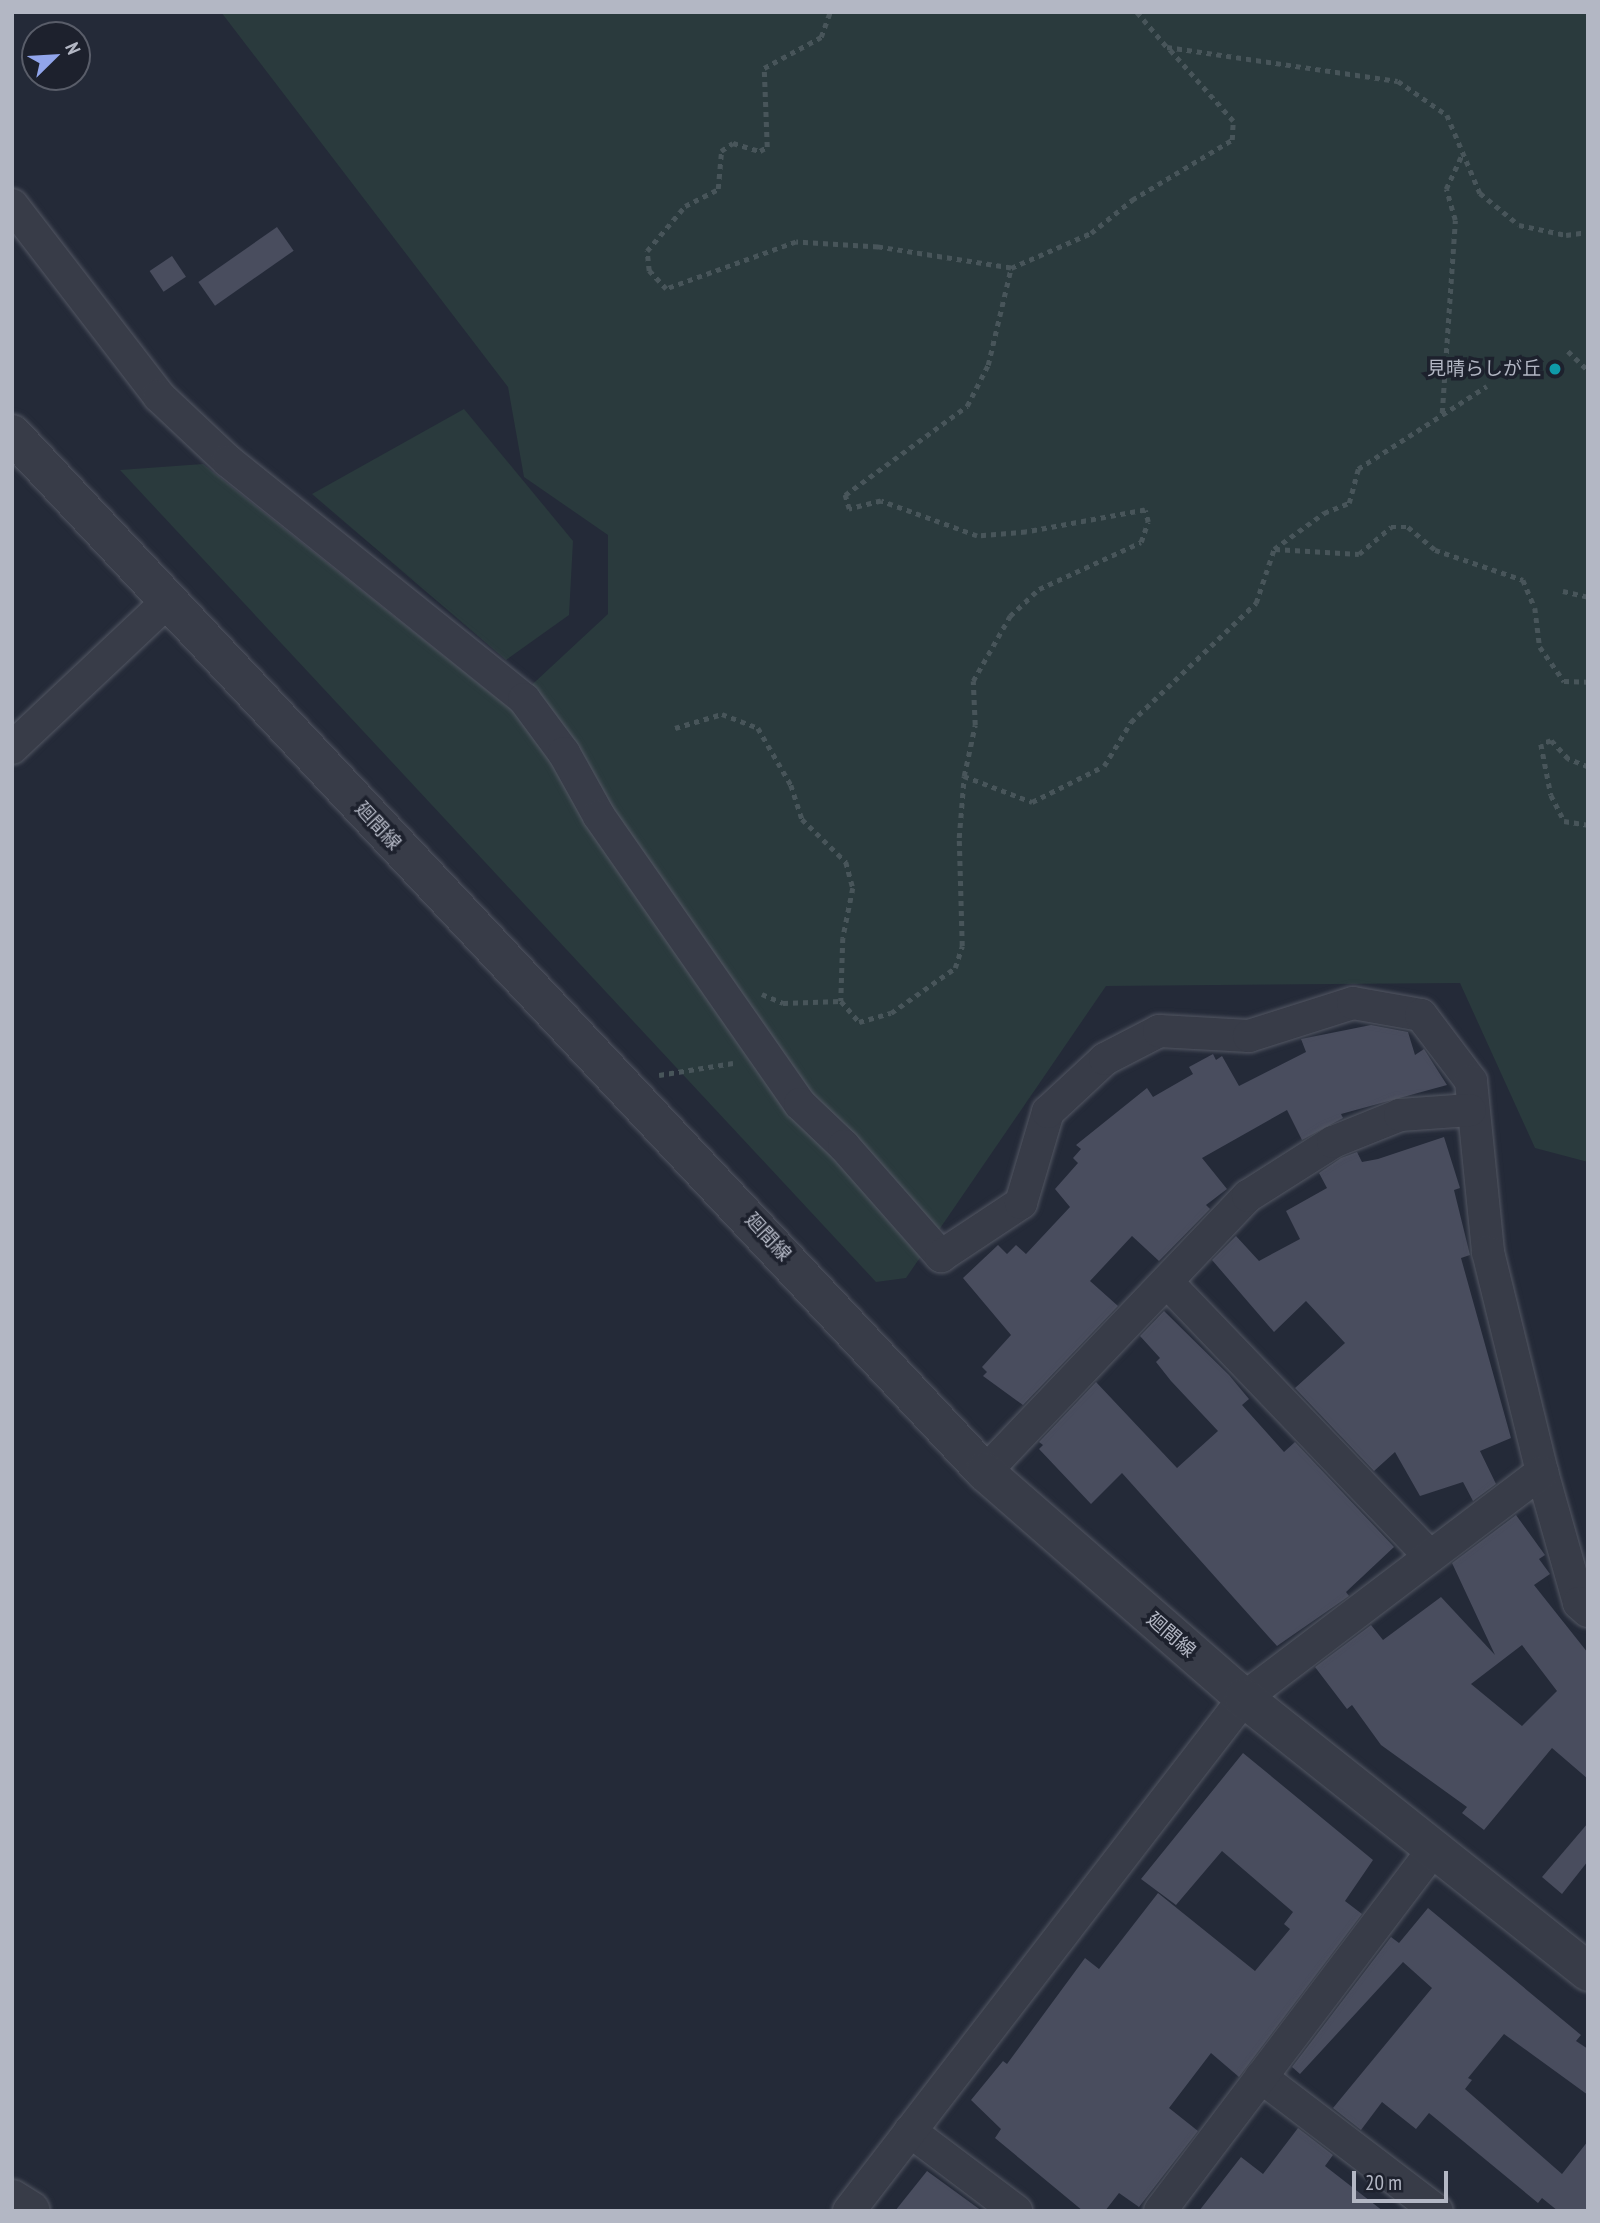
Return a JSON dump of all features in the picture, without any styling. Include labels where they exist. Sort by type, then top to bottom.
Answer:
[{"type":"street","points":[[12,205],[159,396],[228,461],[524,699],[564,753],[599,816],[713,974],[800,1104],[844,1146],[941,1256],[1021,1203],[1048,1112],[1105,1059],[1159,1031],[1249,1036],[1353,1003],[1421,1015],[1471,1081],[1471,1110],[1489,1252],[1542,1472],[1579,1603],[1588,1611]]},
{"type":"street","name":"廻間線","points":[[12,434],[985,1472],[1244,1698],[1588,1972]]},
{"type":"street","points":[[12,748],[167,602]]},
{"type":"street","points":[[985,1472],[1248,1196],[1333,1142],[1400,1115],[1471,1110]]},
{"type":"street","points":[[1167,1282],[1428,1554]]},
{"type":"street","points":[[849,2211],[1244,1698],[1428,1554],[1542,1472]]},
{"type":"street","points":[[1160,2211],[1435,1848]]},
{"type":"street","points":[[1261,2077],[1437,2211]]},
{"type":"street","points":[[910,2131],[1016,2211]]},
{"type":"street","points":[[12,2199],[31,2211]]},
{"type":"path","points":[[830,12],[821,37],[764,68],[767,147],[760,151],[733,143],[721,151],[718,190],[685,206],[647,251],[649,271],[666,289],[796,242],[878,247],[1011,268],[1091,233],[1132,200],[1232,140],[1233,121],[1137,12]]},
{"type":"path","points":[[1167,47],[1398,81],[1447,115],[1480,193],[1519,225],[1566,235],[1588,232]]},
{"type":"path","points":[[1442,414],[1455,220],[1446,189],[1462,154]]},
{"type":"path","points":[[675,728],[722,714],[758,728],[791,785],[802,819],[846,862],[853,888],[843,938],[841,1001],[859,1022],[891,1013],[955,968],[962,946],[959,838],[964,776],[975,725],[973,681],[1010,616],[1039,589],[1140,542],[1148,522],[1145,510],[1026,532],[977,536],[881,501],[849,509],[845,495],[967,406],[988,365],[1011,268]]},
{"type":"path","points":[[1568,351],[1588,369]]},
{"type":"path","points":[[964,776],[1032,802],[1104,766],[1131,722],[1256,603],[1274,549],[1324,513],[1349,503],[1358,469],[1487,386]]},
{"type":"path","points":[[1274,549],[1359,554],[1391,527],[1408,527],[1435,550],[1523,580],[1535,608],[1540,648],[1564,681],[1588,682]]},
{"type":"path","points":[[1563,591],[1588,597]]},
{"type":"path","points":[[1588,767],[1569,759],[1551,741],[1541,744],[1550,795],[1564,821],[1588,825]]},
{"type":"path","points":[[713,974],[783,1003],[841,1001]]},
{"type":"path","points":[[634,1096],[660,1074],[768,1058]]},
{"type":"shaded area","points":[[221,12],[1588,12],[1588,1162],[1535,1148],[1460,983],[1106,986],[906,1278],[876,1282],[120,470],[203,464],[508,707],[608,614],[608,535],[524,477],[508,387]]},
{"type":"shaded area","points":[[464,409],[573,541],[569,615],[506,660],[312,494]]},
{"type":"building","points":[[277,227],[294,251],[215,306],[198,282]]},
{"type":"building","points":[[172,256],[186,277],[164,292],[150,271]]},
{"type":"building","points":[[1371,1025],[1408,1032],[1415,1055],[1424,1049],[1447,1085],[1341,1114],[1343,1118],[1302,1140],[1287,1110],[1202,1158],[1227,1189],[1206,1205],[1210,1209],[1159,1261],[1132,1236],[1090,1281],[1118,1306],[1023,1405],[983,1376],[987,1372],[982,1367],[1011,1335],[963,1278],[998,1245],[1007,1254],[1016,1245],[1026,1254],[1070,1207],[1055,1189],[1078,1163],[1073,1158],[1081,1149],[1076,1145],[1147,1088],[1153,1097],[1193,1074],[1189,1067],[1213,1054],[1216,1060],[1222,1056],[1239,1086],[1306,1052],[1301,1039]]},
{"type":"building","points":[[1444,1137],[1460,1188],[1454,1190],[1470,1255],[1461,1258],[1511,1438],[1480,1451],[1496,1484],[1473,1501],[1463,1482],[1420,1496],[1395,1452],[1374,1471],[1295,1388],[1345,1343],[1306,1301],[1274,1332],[1212,1260],[1236,1236],[1259,1261],[1300,1239],[1286,1211],[1327,1188],[1319,1173],[1341,1158],[1357,1152],[1362,1162],[1378,1159]]},
{"type":"building","points":[[1164,1311],[1229,1375],[1249,1399],[1242,1405],[1284,1452],[1295,1442],[1394,1547],[1346,1592],[1349,1596],[1277,1646],[1122,1473],[1091,1504],[1039,1449],[1043,1445],[1039,1442],[1096,1382],[1177,1468],[1218,1431],[1171,1381],[1156,1362],[1160,1358],[1140,1336]]},
{"type":"building","points":[[1516,1515],[1545,1555],[1539,1559],[1550,1574],[1534,1585],[1588,1653],[1588,1779],[1552,1748],[1484,1830],[1462,1813],[1467,1807],[1381,1745],[1352,1705],[1347,1709],[1315,1667],[1371,1625],[1383,1640],[1441,1597],[1495,1655],[1452,1563]],"holes":[[[1522,1645],[1557,1691],[1522,1726],[1471,1684]]]},
{"type":"building","points":[[1243,1753],[1373,1860],[1345,1901],[1362,1914],[1239,2077],[1211,2053],[1169,2108],[1198,2131],[1139,2207],[1119,2193],[1105,2211],[1083,2211],[995,2138],[1001,2129],[971,2100],[1003,2061],[1007,2064],[1085,1958],[1099,1969],[1158,1893],[1255,1971],[1290,1929],[1284,1924],[1293,1912],[1222,1851],[1176,1905],[1141,1879]]},
{"type":"building","points":[[1588,1823],[1588,1861],[1562,1894],[1542,1877]]},
{"type":"building","points":[[1428,1908],[1581,2035],[1576,2041],[1588,2049],[1588,2095],[1504,2034],[1468,2078],[1472,2080],[1465,2089],[1562,2174],[1588,2141],[1588,2211],[1558,2211],[1542,2198],[1538,2203],[1429,2113],[1416,2129],[1382,2102],[1361,2130],[1333,2108],[1432,1988],[1403,1962],[1300,2074],[1292,2067],[1391,1937],[1399,1943]]},
{"type":"building","points":[[1298,2128],[1333,2155],[1325,2166],[1383,2211],[1199,2211],[1241,2157],[1263,2174]]},
{"type":"building","points":[[927,2171],[982,2211],[895,2211]]},
{"type":"place","name":"見晴らしが丘","points":[[1555,369]]}]
